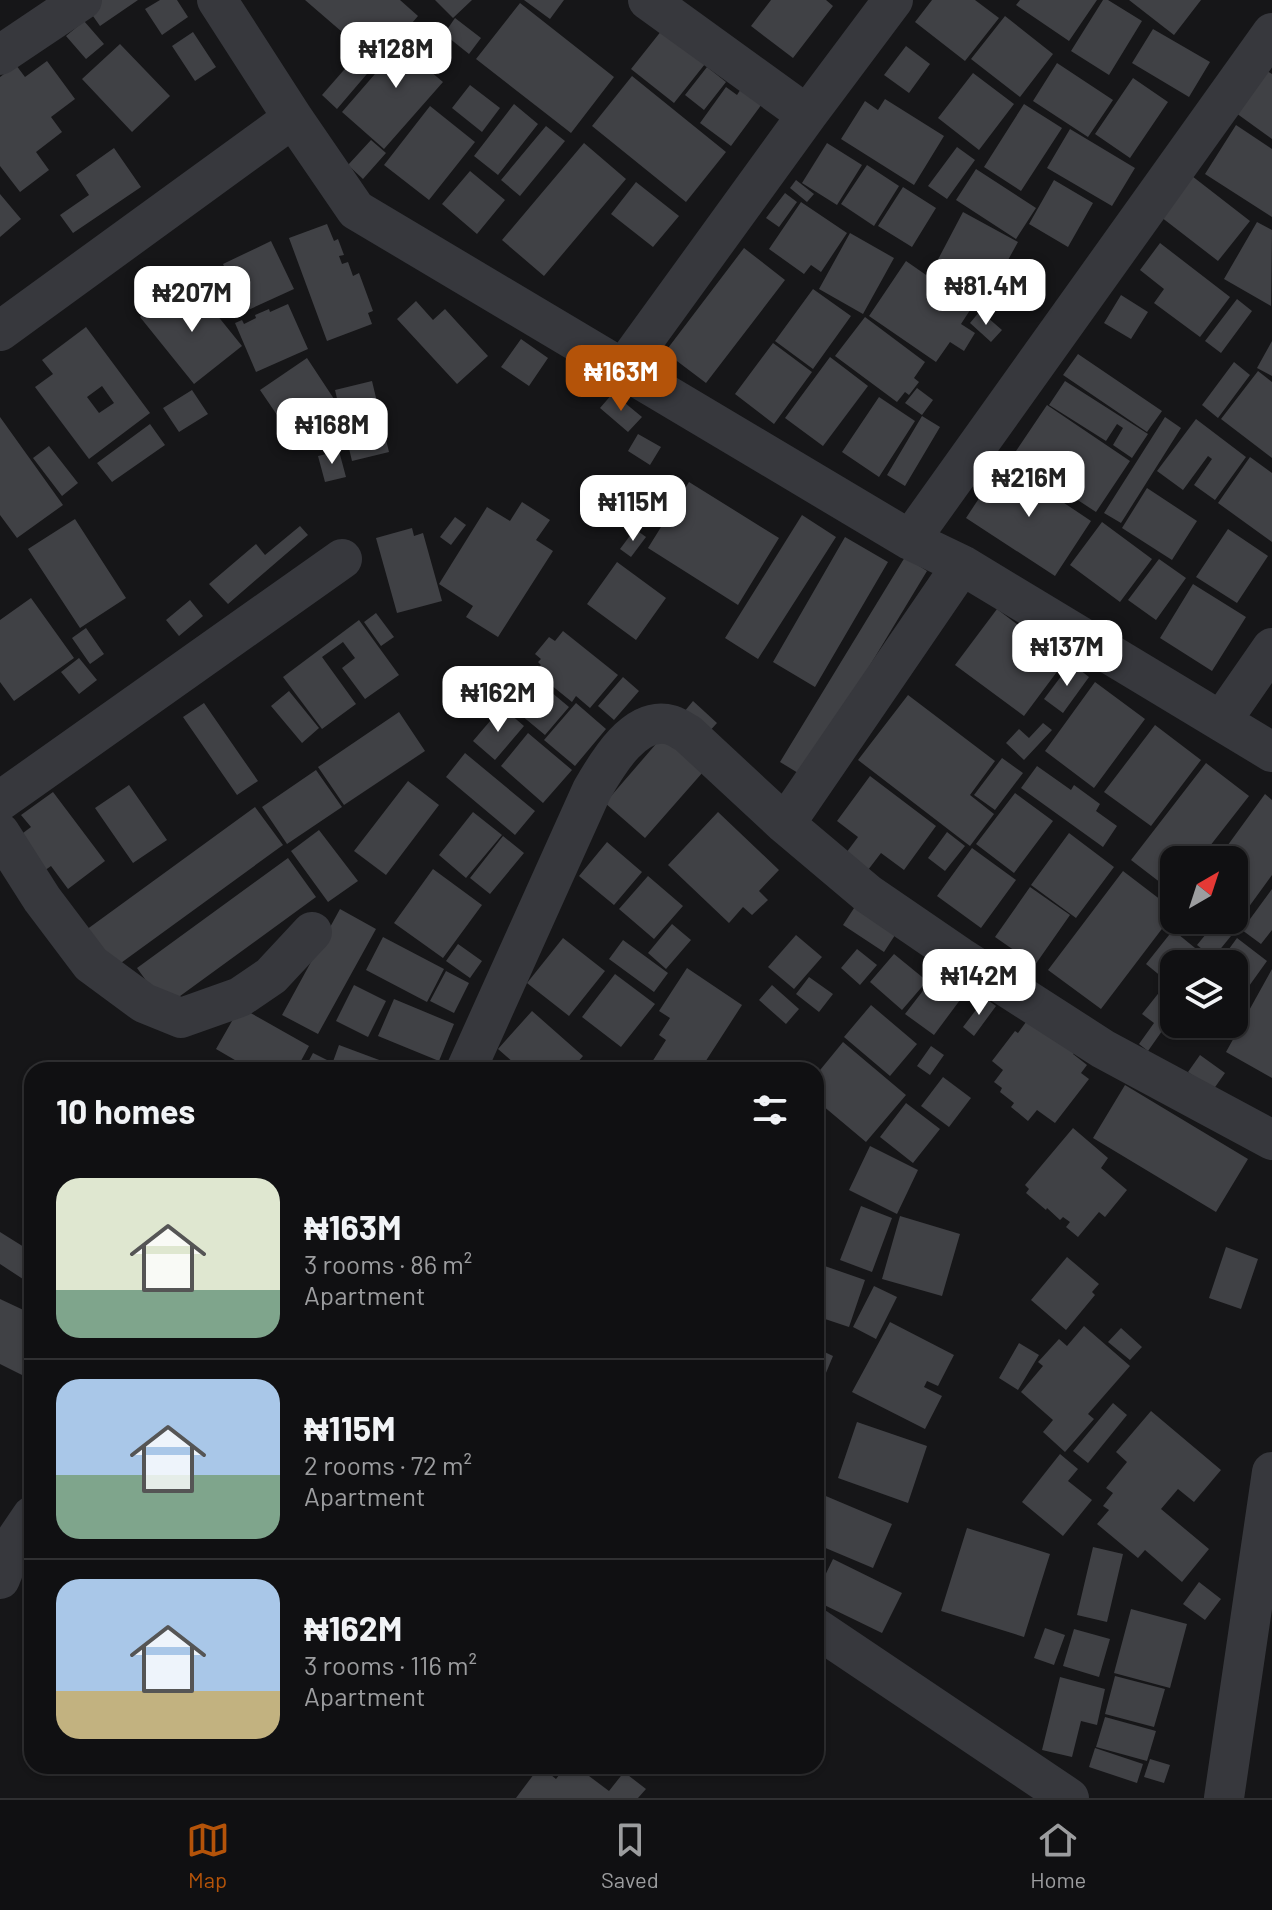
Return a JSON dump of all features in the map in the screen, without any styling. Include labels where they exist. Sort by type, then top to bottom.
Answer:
[{"type":"street","points":[[0,55],[82,0]]},
{"type":"street","points":[[217,0],[356,210],[910,540],[962,565],[1272,752]]},
{"type":"street","points":[[648,0],[807,115]]},
{"type":"street","points":[[623,369],[893,0]]},
{"type":"street","points":[[910,540],[1272,33]]},
{"type":"street","points":[[0,331],[293,118]]},
{"type":"street","points":[[0,801],[342,559]]},
{"type":"street","points":[[785,824],[962,565]]},
{"type":"street","points":[[1222,720],[1272,648]]},
{"type":"street","points":[[470,1062],[592,790],[605,768],[628,739],[649,725],[670,724],[688,734],[785,824],[868,894],[1103,1049],[1272,1140]]},
{"type":"street","points":[[0,833],[42,899],[91,964],[144,1003],[181,1018],[240,997],[271,976],[312,932]]},
{"type":"street","points":[[1224,1798],[1272,1472]]},
{"type":"street","points":[[0,1579],[16,1529]]},
{"type":"street","points":[[824,1633],[1069,1798]]},
{"type":"building","points":[[101,0],[138,0],[100,26],[88,9]]},
{"type":"building","points":[[160,0],[177,0],[188,17],[162,35],[145,9]]},
{"type":"building","points":[[305,0],[400,0],[418,16],[378,63]]},
{"type":"building","points":[[435,0],[472,0],[453,18]]},
{"type":"building","points":[[524,0],[564,0],[550,19]]},
{"type":"building","points":[[771,0],[826,0],[833,6],[793,58],[751,26]]},
{"type":"building","points":[[932,0],[975,0],[999,18],[965,61],[915,22]]},
{"type":"building","points":[[1020,0],[1097,0],[1069,41],[1016,5]]},
{"type":"building","points":[[1103,0],[1142,21],[1109,75],[1071,51]]},
{"type":"building","points":[[1129,0],[1201,0],[1174,35]]},
{"type":"building","points":[[520,3],[614,77],[571,133],[476,59]]},
{"type":"building","points":[[1005,16],[1053,54],[1020,97],[971,59]]},
{"type":"building","points":[[455,18],[481,38],[469,54],[444,34]]},
{"type":"building","points":[[84,21],[104,44],[86,59],[66,36]]},
{"type":"building","points":[[420,22],[438,37],[418,61],[443,82],[384,149],[342,112]]},
{"type":"building","points":[[1153,29],[1210,62],[1189,97],[1132,63]]},
{"type":"building","points":[[662,30],[705,64],[674,103],[631,69]]},
{"type":"building","points":[[193,32],[216,67],[195,81],[172,46]]},
{"type":"building","points":[[120,44],[170,96],[132,132],[82,79]]},
{"type":"building","points":[[906,46],[930,64],[909,93],[884,75]]},
{"type":"building","points":[[357,55],[372,68],[337,109],[322,95]]},
{"type":"building","points":[[47,61],[75,99],[51,117],[62,132],[36,152],[49,170],[20,192],[0,166],[0,77],[16,65],[25,77]]},
{"type":"building","points":[[1057,63],[1113,100],[1088,137],[1033,101]]},
{"type":"building","points":[[707,67],[726,82],[704,110],[685,95]]},
{"type":"building","points":[[1267,71],[1272,74],[1272,139],[1236,113]]},
{"type":"building","points":[[973,73],[1014,104],[979,150],[938,118]]},
{"type":"building","points":[[632,76],[726,152],[686,202],[592,126]]},
{"type":"building","points":[[1133,78],[1168,102],[1130,158],[1095,134]]},
{"type":"building","points":[[744,84],[765,100],[731,146],[700,123],[726,87],[737,95]]},
{"type":"building","points":[[470,85],[500,108],[482,132],[452,108]]},
{"type":"building","points":[[885,99],[944,136],[914,185],[841,139],[865,101],[878,110]]},
{"type":"building","points":[[514,104],[538,124],[498,175],[474,156]]},
{"type":"building","points":[[1024,104],[1062,128],[1021,191],[984,167]]},
{"type":"building","points":[[430,106],[475,142],[429,200],[384,165]]},
{"type":"building","points":[[1236,125],[1272,149],[1272,217],[1205,174]]},
{"type":"building","points":[[546,126],[565,141],[520,196],[501,180]]},
{"type":"building","points":[[1070,129],[1135,168],[1112,206],[1047,168]]},
{"type":"building","points":[[371,140],[386,153],[363,179],[348,165]]},
{"type":"building","points":[[584,143],[626,179],[544,276],[502,240]]},
{"type":"building","points":[[827,143],[862,165],[837,205],[802,183]]},
{"type":"building","points":[[957,147],[975,160],[947,199],[928,186]]},
{"type":"building","points":[[114,148],[141,187],[73,233],[60,215],[89,195],[76,175]]},
{"type":"building","points":[[867,165],[899,186],[874,226],[841,204]]},
{"type":"building","points":[[976,169],[1036,208],[1016,239],[956,200]]},
{"type":"building","points":[[470,171],[505,200],[477,234],[442,204]]},
{"type":"building","points":[[1192,176],[1250,221],[1218,261],[1161,217]]},
{"type":"building","points":[[796,180],[814,194],[807,202],[790,188]]},
{"type":"building","points":[[1054,180],[1093,203],[1068,247],[1029,224]]},
{"type":"building","points":[[636,182],[679,216],[653,247],[611,214]]},
{"type":"building","points":[[903,187],[936,208],[912,247],[878,226]]},
{"type":"building","points":[[785,193],[797,202],[779,227],[766,218]]},
{"type":"building","points":[[0,194],[21,219],[0,237]]},
{"type":"building","points":[[801,202],[847,233],[821,272],[811,265],[804,274],[769,249]]},
{"type":"building","points":[[963,212],[1018,242],[987,298],[933,269]]},
{"type":"building","points":[[1257,222],[1272,230],[1271,306],[1224,279]]},
{"type":"building","points":[[327,224],[334,241],[338,239],[344,255],[339,256],[342,264],[348,262],[353,276],[359,273],[373,311],[368,313],[372,324],[327,341],[289,238]]},
{"type":"building","points":[[850,233],[894,258],[863,314],[819,289]]},
{"type":"building","points":[[271,241],[294,289],[246,311],[223,264]]},
{"type":"building","points":[[1160,243],[1230,297],[1200,337],[1154,303],[1164,289],[1140,270]]},
{"type":"building","points":[[744,248],[785,280],[706,383],[665,352]]},
{"type":"building","points":[[906,261],[972,307],[961,324],[975,333],[964,351],[950,342],[936,362],[869,316]]},
{"type":"building","points":[[196,289],[242,346],[194,384],[140,317],[168,295],[176,305]]},
{"type":"building","points":[[813,289],[851,316],[813,369],[775,341]]},
{"type":"building","points":[[226,292],[239,308],[226,318],[213,302]]},
{"type":"building","points":[[1121,295],[1148,312],[1131,339],[1104,323]]},
{"type":"building","points":[[1237,299],[1252,311],[1221,353],[1205,341]]},
{"type":"building","points":[[416,301],[433,320],[445,309],[488,356],[457,384],[397,319]]},
{"type":"building","points":[[288,304],[308,349],[256,372],[235,323],[242,320],[244,324],[256,318],[255,315]]},
{"type":"building","points":[[980,311],[1002,330],[991,342],[970,323]]},
{"type":"building","points":[[865,317],[925,362],[914,378],[919,382],[909,395],[905,392],[897,402],[835,356]]},
{"type":"building","points":[[86,327],[150,413],[89,459],[35,387],[53,374],[42,360]],"holes":[[[102,386],[114,403],[99,413],[87,397]]]},
{"type":"building","points":[[521,339],[548,358],[529,386],[501,367]]},
{"type":"building","points":[[1272,341],[1272,376],[1257,368]]},
{"type":"building","points":[[773,343],[812,372],[774,424],[735,394]]},
{"type":"building","points":[[1078,354],[1162,411],[1147,432],[1063,375]]},
{"type":"building","points":[[830,357],[868,386],[823,446],[785,418]]},
{"type":"building","points":[[307,358],[336,402],[290,434],[260,390]]},
{"type":"building","points":[[1234,362],[1250,375],[1218,418],[1202,405]]},
{"type":"building","points":[[1258,371],[1272,382],[1272,458],[1221,419]]},
{"type":"building","points":[[372,381],[389,452],[352,461],[335,390]]},
{"type":"building","points":[[1065,381],[1148,434],[1132,458],[1113,445],[1123,428],[1117,424],[1106,441],[1049,405]]},
{"type":"building","points":[[917,388],[933,400],[922,415],[905,403]]},
{"type":"building","points":[[192,390],[208,414],[179,432],[163,408]]},
{"type":"building","points":[[613,393],[642,417],[628,432],[600,408]]},
{"type":"building","points":[[879,397],[915,421],[879,477],[842,452]]},
{"type":"building","points":[[1047,405],[1130,461],[1096,512],[1012,457]]},
{"type":"building","points":[[922,416],[940,427],[905,486],[887,475]]},
{"type":"building","points":[[0,417],[63,505],[17,538],[0,515]]},
{"type":"building","points":[[1165,417],[1181,428],[1121,523],[1104,513]]},
{"type":"building","points":[[1196,419],[1246,457],[1215,500],[1194,485],[1212,459],[1208,456],[1183,490],[1157,471]]},
{"type":"building","points":[[150,424],[165,445],[112,482],[97,463]]},
{"type":"building","points":[[638,434],[661,447],[650,465],[628,451]]},
{"type":"building","points":[[49,446],[78,483],[62,496],[33,458]]},
{"type":"building","points":[[339,451],[346,477],[325,482],[318,456]]},
{"type":"building","points":[[1250,457],[1272,473],[1272,542],[1218,503]]},
{"type":"building","points":[[1003,462],[1091,521],[1055,576],[966,518]]},
{"type":"building","points":[[689,482],[779,538],[738,605],[648,548]]},
{"type":"building","points":[[1147,488],[1197,521],[1172,560],[1122,528]]},
{"type":"building","points":[[522,502],[550,520],[536,540],[553,551],[498,637],[466,617],[473,606],[439,584],[487,507],[510,521]]},
{"type":"building","points":[[802,515],[836,537],[758,659],[725,638]]},
{"type":"building","points":[[455,517],[466,525],[451,545],[440,537]]},
{"type":"building","points":[[75,519],[126,598],[80,628],[28,549]]},
{"type":"building","points":[[1102,522],[1152,559],[1120,602],[1070,565]]},
{"type":"building","points":[[300,526],[308,535],[228,604],[209,584],[256,544],[265,555]]},
{"type":"building","points":[[412,528],[414,536],[423,533],[442,601],[397,613],[376,538]]},
{"type":"building","points":[[635,529],[646,537],[631,557],[620,549]]},
{"type":"building","points":[[1228,529],[1268,556],[1237,603],[1196,577]]},
{"type":"building","points":[[845,537],[888,562],[815,687],[773,662]]},
{"type":"building","points":[[905,557],[927,571],[803,776],[780,762]]},
{"type":"building","points":[[1159,559],[1186,578],[1156,620],[1128,600]]},
{"type":"building","points":[[617,562],[666,598],[636,640],[587,604]]},
{"type":"building","points":[[1193,584],[1246,617],[1212,671],[1160,638]]},
{"type":"building","points":[[31,598],[74,658],[14,701],[0,682],[0,620]]},
{"type":"building","points":[[190,600],[203,616],[179,636],[166,620]]},
{"type":"building","points":[[997,609],[1031,635],[1025,644],[1059,669],[1024,716],[955,665]]},
{"type":"building","points":[[376,613],[394,637],[381,646],[364,622]]},
{"type":"building","points":[[359,620],[399,675],[365,699],[342,668],[355,658],[343,642],[322,657],[356,704],[322,729],[283,677]]},
{"type":"building","points":[[86,628],[104,654],[90,664],[72,638]]},
{"type":"building","points":[[563,631],[618,675],[590,708],[576,696],[572,702],[535,672],[541,665],[538,662],[541,659],[535,654],[549,637],[555,641]]},
{"type":"building","points":[[79,658],[97,680],[79,694],[61,672]]},
{"type":"building","points":[[1071,663],[1089,677],[1063,713],[1044,699]]},
{"type":"building","points":[[533,677],[569,707],[545,735],[509,705]]},
{"type":"building","points":[[623,677],[639,691],[614,720],[598,706]]},
{"type":"building","points":[[1095,682],[1145,719],[1094,788],[1045,751]]},
{"type":"building","points":[[289,691],[319,728],[302,743],[271,706]]},
{"type":"building","points":[[908,695],[995,761],[970,795],[994,814],[970,846],[858,760]]},
{"type":"building","points":[[693,701],[717,723],[707,734],[684,712]]},
{"type":"building","points":[[204,703],[258,781],[237,795],[183,717]]},
{"type":"building","points":[[576,703],[606,729],[575,766],[544,740]]},
{"type":"building","points":[[502,707],[524,726],[495,760],[473,741]]},
{"type":"building","points":[[399,712],[425,751],[344,805],[318,767]]},
{"type":"building","points":[[1043,723],[1052,730],[1024,760],[1006,743],[1019,729],[1029,738]]},
{"type":"building","points":[[1155,725],[1201,760],[1151,826],[1104,792]]},
{"type":"building","points":[[528,733],[572,770],[543,803],[501,766]]},
{"type":"building","points":[[662,737],[703,772],[645,838],[605,803]]},
{"type":"building","points":[[465,753],[535,811],[515,835],[446,777]]},
{"type":"building","points":[[1002,758],[1023,773],[995,810],[974,795]]},
{"type":"building","points":[[1206,763],[1249,796],[1210,846],[1160,846],[1160,882],[1131,860]]},
{"type":"building","points":[[1037,766],[1071,790],[1074,785],[1100,804],[1096,811],[1117,826],[1103,847],[1021,788]]},
{"type":"building","points":[[316,770],[342,807],[287,844],[262,807]]},
{"type":"building","points":[[870,776],[936,826],[904,870],[881,853],[868,870],[846,853],[858,837],[837,821]]},
{"type":"building","points":[[408,781],[439,805],[386,875],[354,851]]},
{"type":"building","points":[[129,785],[167,840],[133,863],[95,808]]},
{"type":"building","points":[[53,792],[105,861],[68,889],[51,866],[37,876],[11,842],[31,827],[21,815]]},
{"type":"building","points":[[1015,793],[1053,821],[1014,873],[976,844]]},
{"type":"building","points":[[1265,794],[1272,800],[1272,875],[1248,908],[1248,846],[1227,846]]},
{"type":"building","points":[[255,807],[283,845],[114,968],[86,930]]},
{"type":"building","points":[[473,812],[502,835],[466,878],[439,855]]},
{"type":"building","points":[[718,812],[779,870],[759,891],[768,900],[752,915],[743,907],[729,923],[668,865]]},
{"type":"building","points":[[319,830],[358,881],[328,902],[291,851]]},
{"type":"building","points":[[947,832],[965,846],[945,871],[928,858]]},
{"type":"building","points":[[1069,833],[1114,867],[1076,918],[1031,885]]},
{"type":"building","points":[[503,836],[524,853],[490,894],[470,878]]},
{"type":"building","points":[[607,842],[642,872],[614,905],[579,876]]},
{"type":"building","points":[[972,848],[1016,880],[981,928],[937,896]]},
{"type":"building","points":[[288,858],[316,897],[165,1007],[137,968]]},
{"type":"building","points":[[433,869],[482,905],[443,958],[394,923]]},
{"type":"building","points":[[1123,871],[1160,899],[1160,931],[1101,1009],[1048,970]]},
{"type":"building","points":[[648,876],[683,906],[654,939],[619,909]]},
{"type":"building","points":[[1030,887],[1070,915],[1035,965],[995,937]]},
{"type":"building","points":[[1272,889],[1272,930],[1261,944],[1247,934],[1248,922]]},
{"type":"building","points":[[858,902],[899,929],[884,952],[843,925]]},
{"type":"building","points":[[340,909],[376,929],[318,1034],[282,1015]]},
{"type":"building","points":[[672,924],[691,940],[666,969],[648,953]]},
{"type":"building","points":[[1170,934],[1178,934],[1198,950],[1160,950],[1160,976],[1146,964]]},
{"type":"building","points":[[1206,934],[1231,936],[1220,950],[1203,950],[1197,945]]},
{"type":"building","points":[[796,935],[822,957],[794,989],[768,967]]},
{"type":"building","points":[[383,937],[444,969],[427,1002],[366,970]]},
{"type":"building","points":[[563,938],[605,971],[569,1016],[527,983]]},
{"type":"building","points":[[1237,938],[1267,961],[1248,987],[1248,950],[1228,950]]},
{"type":"building","points":[[623,940],[668,973],[654,992],[609,959]]},
{"type":"building","points":[[458,944],[482,961],[470,978],[446,961]]},
{"type":"building","points":[[857,949],[877,965],[860,985],[841,968]]},
{"type":"building","points":[[894,954],[927,981],[902,1010],[870,982]]},
{"type":"building","points":[[687,968],[742,1005],[705,1062],[652,1062],[666,1040],[659,1035],[670,1018],[659,1011]]},
{"type":"building","points":[[1272,969],[1272,1078],[1226,1052],[1234,1038],[1248,1038],[1248,1012]]},
{"type":"building","points":[[446,971],[469,983],[454,1013],[430,1001]]},
{"type":"building","points":[[615,974],[655,1004],[621,1047],[582,1017]]},
{"type":"building","points":[[809,977],[833,994],[819,1012],[796,994]]},
{"type":"building","points":[[932,979],[960,1000],[934,1035],[905,1014]]},
{"type":"building","points":[[354,985],[386,1001],[368,1037],[336,1021]]},
{"type":"building","points":[[772,985],[799,1009],[786,1024],[759,1000]]},
{"type":"building","points":[[1160,991],[1160,1034],[1148,1051],[1139,1044],[1154,1023],[1142,1014]]},
{"type":"building","points":[[985,998],[996,1006],[974,1036],[963,1027]]},
{"type":"building","points":[[394,999],[454,1024],[439,1061],[378,1036]]},
{"type":"building","points":[[871,1005],[917,1044],[890,1076],[844,1037]]},
{"type":"building","points":[[240,1007],[309,1046],[300,1062],[238,1062],[216,1049]]},
{"type":"building","points":[[532,1011],[583,1056],[578,1062],[513,1062],[498,1049]]},
{"type":"building","points":[[1026,1022],[1076,1050],[1073,1054],[1087,1065],[1081,1073],[1089,1079],[1055,1123],[1037,1110],[1028,1121],[1011,1107],[1014,1103],[1000,1092],[1002,1088],[994,1082],[1003,1070],[992,1061]]},
{"type":"building","points":[[843,1042],[906,1095],[866,1142],[824,1107],[824,1065]]},
{"type":"building","points":[[339,1045],[385,1062],[333,1062]]},
{"type":"building","points":[[931,1046],[944,1055],[930,1075],[917,1066]]},
{"type":"building","points":[[313,1053],[329,1061],[328,1062],[308,1062]]},
{"type":"building","points":[[1200,1055],[1225,1073],[1213,1090],[1188,1072]]},
{"type":"building","points":[[943,1077],[971,1098],[949,1127],[921,1106]]},
{"type":"building","points":[[1125,1085],[1248,1159],[1216,1212],[1093,1138]]},
{"type":"building","points":[[906,1103],[940,1129],[913,1163],[880,1137]]},
{"type":"building","points":[[1073,1128],[1108,1158],[1101,1168],[1127,1190],[1105,1217],[1099,1212],[1078,1237],[1066,1227],[1070,1222],[1063,1217],[1060,1220],[1046,1210],[1026,1193],[1029,1189],[1025,1185]]},
{"type":"building","points":[[870,1146],[918,1170],[897,1214],[849,1190]]},
{"type":"building","points":[[861,1206],[892,1218],[872,1272],[840,1260]]},
{"type":"building","points":[[900,1216],[960,1234],[942,1296],[882,1279]]},
{"type":"building","points":[[0,1232],[24,1247],[24,1280],[0,1264]]},
{"type":"building","points":[[1226,1247],[1258,1259],[1241,1309],[1209,1298]]},
{"type":"building","points":[[1067,1257],[1099,1284],[1092,1292],[1095,1295],[1066,1330],[1031,1300]]},
{"type":"building","points":[[824,1266],[865,1280],[849,1327],[824,1319]]},
{"type":"building","points":[[874,1286],[897,1297],[876,1339],[853,1327]]},
{"type":"building","points":[[0,1299],[24,1310],[24,1376],[0,1364]]},
{"type":"building","points":[[890,1322],[954,1355],[938,1386],[927,1381],[924,1387],[942,1396],[925,1429],[852,1392]]},
{"type":"building","points":[[1084,1326],[1130,1366],[1088,1414],[1094,1419],[1065,1452],[1043,1432],[1053,1420],[1021,1392],[1043,1366],[1038,1362],[1059,1339],[1067,1346]]},
{"type":"building","points":[[1121,1328],[1142,1347],[1130,1360],[1108,1342]]},
{"type":"building","points":[[1019,1343],[1039,1355],[1018,1390],[999,1378]]},
{"type":"building","points":[[824,1352],[833,1356],[824,1378]]},
{"type":"building","points":[[1113,1403],[1127,1415],[1088,1463],[1073,1451]]},
{"type":"building","points":[[1151,1411],[1221,1470],[1194,1502],[1178,1489],[1161,1509],[1209,1549],[1182,1582],[1145,1550],[1138,1558],[1097,1524],[1109,1510],[1103,1506],[1113,1493],[1106,1488],[1127,1462],[1116,1452]]},
{"type":"building","points":[[857,1422],[927,1446],[908,1503],[838,1478]]},
{"type":"building","points":[[1060,1454],[1078,1469],[1068,1481],[1092,1500],[1063,1536],[1022,1502]]},
{"type":"building","points":[[824,1495],[892,1524],[873,1568],[824,1547]]},
{"type":"building","points":[[967,1528],[1050,1554],[1024,1637],[941,1611]]},
{"type":"building","points":[[1093,1547],[1123,1554],[1107,1622],[1077,1615]]},
{"type":"building","points":[[833,1559],[902,1593],[882,1633],[824,1605],[824,1578]]},
{"type":"building","points":[[1199,1582],[1221,1599],[1205,1620],[1183,1604]]},
{"type":"building","points":[[1131,1609],[1187,1624],[1170,1688],[1114,1673]]},
{"type":"building","points":[[1045,1628],[1065,1635],[1054,1665],[1034,1658]]},
{"type":"building","points":[[1074,1629],[1110,1639],[1099,1677],[1063,1666]]},
{"type":"building","points":[[1115,1676],[1165,1689],[1154,1727],[1105,1714]]},
{"type":"building","points":[[1060,1677],[1105,1689],[1097,1725],[1081,1721],[1072,1757],[1042,1750]]},
{"type":"building","points":[[1105,1717],[1156,1731],[1147,1761],[1096,1747]]},
{"type":"building","points":[[1095,1748],[1143,1764],[1137,1783],[1089,1767]]},
{"type":"building","points":[[1150,1759],[1170,1765],[1164,1783],[1144,1777]]},
{"type":"building","points":[[534,1774],[550,1774],[556,1779],[560,1774],[590,1774],[589,1776],[609,1791],[622,1774],[627,1774],[646,1789],[638,1798],[516,1798]]}]
